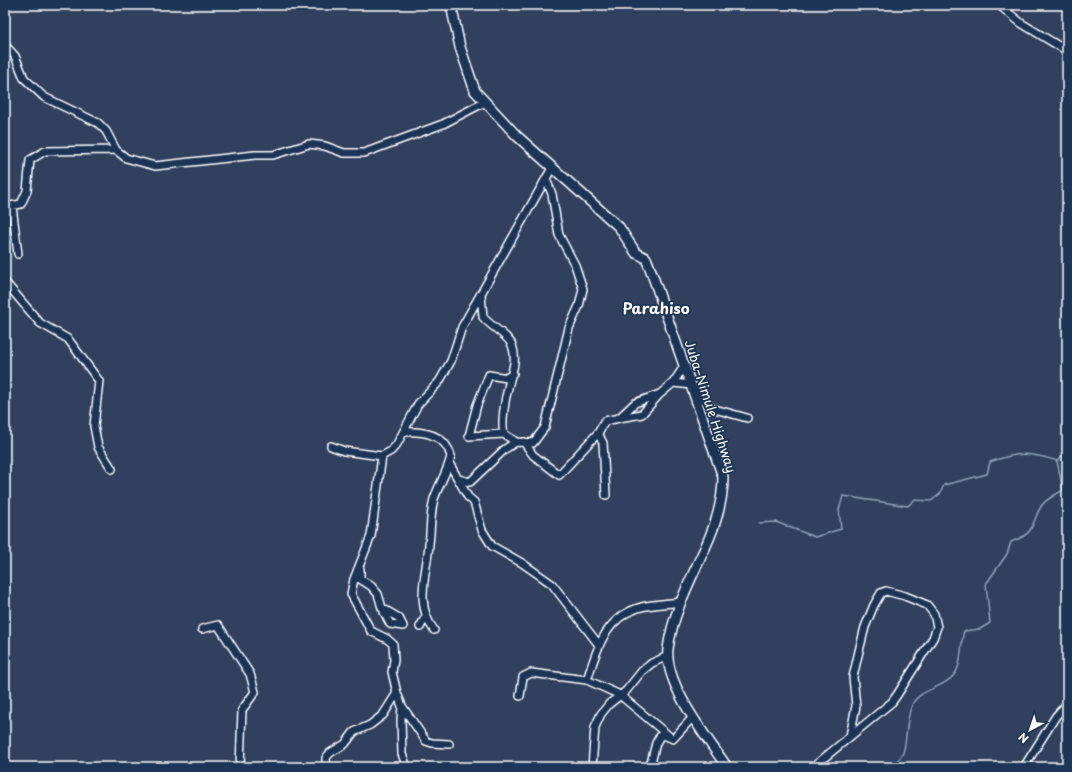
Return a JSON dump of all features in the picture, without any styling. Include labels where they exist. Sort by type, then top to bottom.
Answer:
[{"type":"main road","name":"Juba–Nimule Highway","points":[[452,5],[468,73],[475,91],[501,121],[619,227],[636,253],[646,258],[685,365],[723,477],[723,487],[714,528],[681,602],[669,644],[668,656],[676,686],[693,717],[727,767]]},
{"type":"street","points":[[999,5],[1021,23],[1067,51]]},
{"type":"street","points":[[5,45],[15,56],[24,78],[44,97],[98,123],[106,131],[116,150],[126,158],[155,166],[255,154],[273,155],[308,144],[325,146],[344,153],[364,154],[443,124],[485,102]]},
{"type":"street","points":[[18,254],[9,206],[21,204],[27,191],[30,160],[45,151],[116,150]]},
{"type":"street","points":[[331,446],[344,451],[382,456],[391,452],[404,432],[418,404],[439,382],[447,368],[462,328],[510,240],[552,168]]},
{"type":"street","points":[[458,479],[470,482],[505,448],[520,442],[533,443],[545,427],[569,328],[582,296],[581,281],[575,265],[559,235],[552,194],[546,179]]},
{"type":"street","points":[[5,282],[40,323],[68,339],[98,381],[94,426],[98,447],[112,469]]},
{"type":"street","points":[[481,295],[483,317],[511,344],[515,358],[513,373],[507,388],[503,427],[504,434]]},
{"type":"street","points":[[513,373],[507,378],[489,375],[477,405],[469,436],[504,434],[520,442],[533,455],[559,475],[598,433],[605,421],[642,414],[660,394],[673,383],[685,365]]},
{"type":"street","points":[[673,383],[692,385],[711,408],[747,418]]},
{"type":"street","points":[[619,418],[635,403],[660,394]]},
{"type":"street","points":[[404,432],[429,433],[437,437],[449,449],[451,456],[439,484],[430,520],[429,544],[422,593],[426,616],[434,630]]},
{"type":"street","points":[[598,433],[602,442],[606,495]]},
{"type":"street","points":[[382,456],[371,536],[351,594],[371,631],[393,644],[394,660],[392,672],[396,693],[402,706],[426,741],[432,743],[449,744]]},
{"type":"street","points":[[449,463],[468,497],[474,502],[482,530],[492,546],[522,563],[552,584],[599,645]]},
{"type":"street","points":[[360,567],[360,579],[372,586],[378,594],[380,604],[385,611],[399,618],[402,626],[395,625],[387,635],[381,636]]},
{"type":"street","points":[[813,767],[892,702],[933,638],[937,627],[934,614],[927,605],[906,596],[886,591],[881,593],[874,605],[865,627],[853,677],[856,706],[850,736]]},
{"type":"street","points":[[587,680],[599,645],[608,627],[618,618],[638,608],[681,602]]},
{"type":"street","points":[[420,628],[426,616]]},
{"type":"street","points":[[202,629],[218,625],[250,674],[255,692],[242,710],[240,767]]},
{"type":"street","points":[[592,767],[594,727],[609,704],[626,691],[642,672],[652,663],[668,656]]},
{"type":"street","points":[[520,696],[523,677],[531,673],[587,680],[620,695],[673,739],[693,717]]},
{"type":"street","points":[[326,767],[326,758],[330,753],[345,744],[354,732],[370,725],[383,715],[396,693]]},
{"type":"street","points":[[1024,767],[1056,716],[1067,704]]},
{"type":"street","points":[[402,706],[402,754],[407,767]]},
{"type":"street","points":[[650,767],[656,743],[660,736],[669,736]]},
{"type":"waterway","points":[[891,767],[903,753],[906,741],[908,717],[912,705],[916,699],[920,695],[949,680],[954,675],[959,665],[964,631],[980,629],[990,623],[986,584],[1007,554],[1011,542],[1025,535],[1032,527],[1042,505],[1063,490],[1057,461],[1067,451]]},
{"type":"waterway","points":[[759,523],[776,522],[815,537],[841,529],[839,510],[843,496],[908,506],[914,500],[931,501],[940,494],[944,485],[987,474],[990,462],[1008,456],[1023,454],[1039,456],[1057,461]]},
{"type":"district","name":"Parahiso","points":[[656,307]]}]
